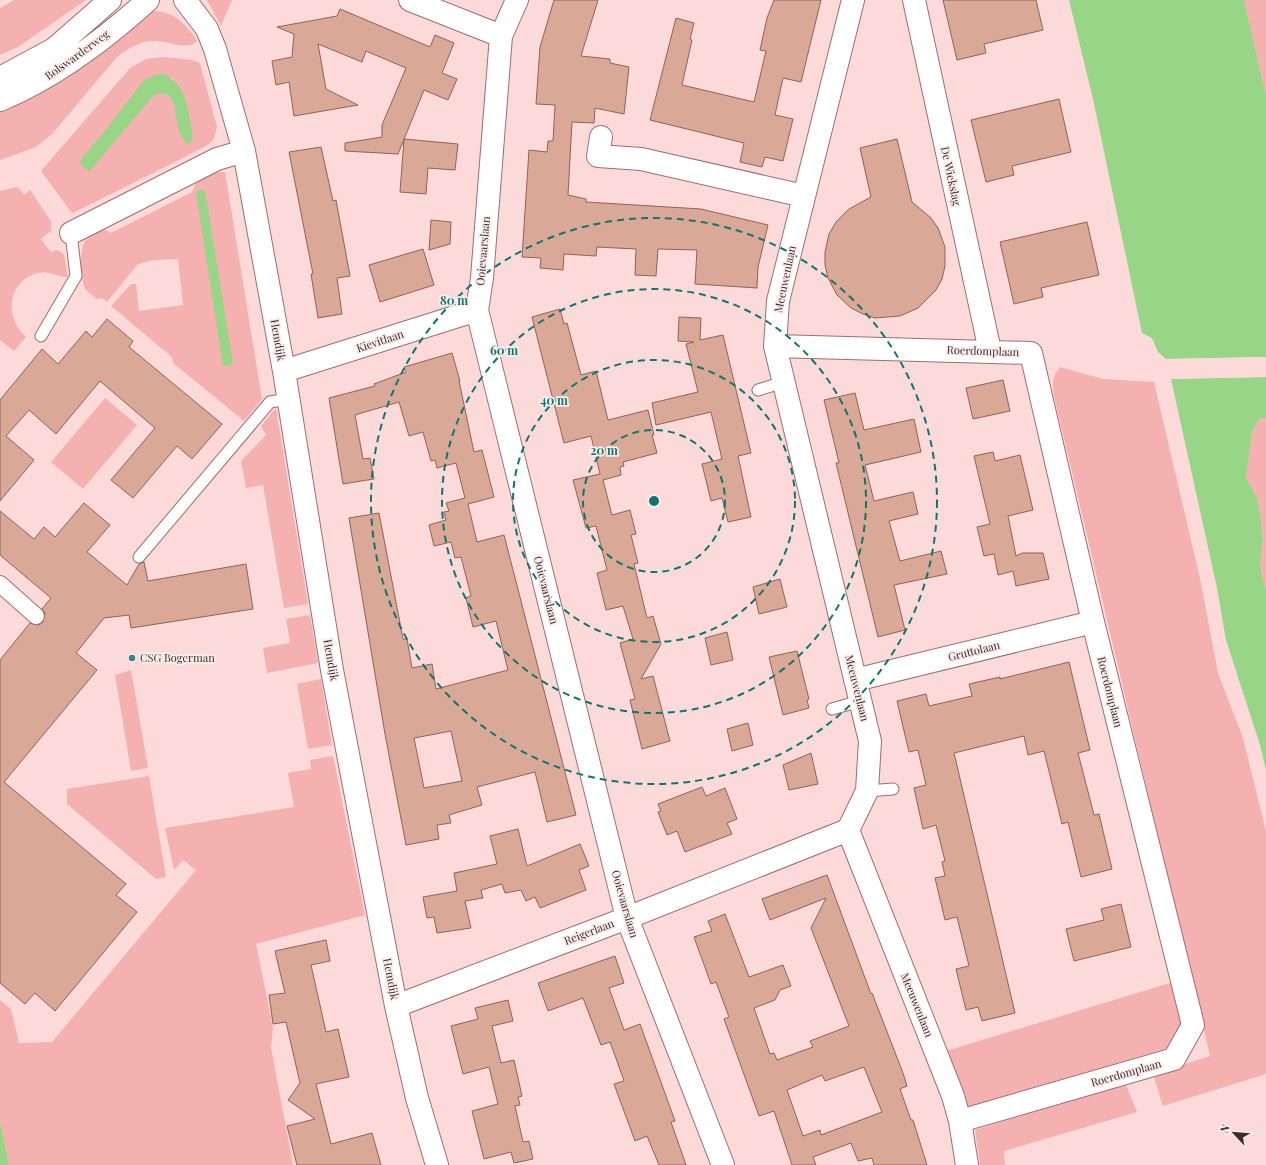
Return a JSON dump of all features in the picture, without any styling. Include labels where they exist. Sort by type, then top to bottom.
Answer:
[{"type":"street","name":"Bolswarderweg","points":[[0,78],[54,49],[110,0]]},
{"type":"street","name":"Bolswarderweg","points":[[0,100],[26,89],[68,64],[148,0]]},
{"type":"street","name":"Hemdijk","points":[[185,0],[206,29],[215,49],[244,151],[284,371],[332,670],[396,1006],[417,1098],[437,1165]]},
{"type":"street","points":[[410,0],[502,36]]},
{"type":"street","name":"Ooievaarslaan","points":[[517,0],[502,36],[482,278],[477,310],[627,918],[724,1165]]},
{"type":"street","name":"Meeuwenlaan","points":[[853,0],[778,301],[775,346],[870,741],[867,791],[848,830],[953,1096],[960,1121],[967,1165]]},
{"type":"street","name":"De Wiekslag","points":[[914,0],[990,351]]},
{"type":"street","points":[[601,137],[598,156],[641,159],[804,196]]},
{"type":"street","points":[[71,233],[217,159],[244,151]]},
{"type":"street","name":"Kievitlaan","points":[[284,371],[477,310]]},
{"type":"street","name":"Roerdomplaan","points":[[775,346],[1031,353],[1093,622],[1193,1025],[1174,1059],[960,1121]]},
{"type":"street","points":[[0,584],[36,616]]},
{"type":"street","name":"Gruttolaan","points":[[855,680],[1093,622]]},
{"type":"street","name":"Reigerlaan","points":[[396,1006],[627,918],[848,830]]},
{"type":"lane","points":[[41,336],[76,276],[71,233]]},
{"type":"lane","points":[[758,390],[784,382]]},
{"type":"lane","points":[[139,557],[270,402],[288,399]]},
{"type":"lane","points":[[832,709],[860,701]]},
{"type":"lane","points":[[867,791],[893,789]]},
{"type":"shaded area","points":[[14,0],[86,0],[18,47],[0,55],[0,8]]},
{"type":"shaded area","points":[[207,0],[232,0],[221,26]]},
{"type":"shaded area","points":[[1069,0],[1244,0],[1266,95],[1266,357],[1166,359],[1158,352],[1152,338],[1142,333],[1093,99]]},
{"type":"shaded area","points":[[1244,0],[1266,0],[1266,95]]},
{"type":"shaded area","points":[[156,11],[169,14],[180,20],[197,40],[195,43],[186,46],[159,41],[149,41],[130,48],[117,57],[52,134],[36,147],[0,160],[0,110],[147,13]]},
{"type":"shaded area","points":[[163,57],[200,63],[217,127],[214,139],[209,144],[187,156],[73,213],[41,171],[130,68],[146,59]],"holes":[[[161,73],[174,79],[183,140],[170,96],[159,93],[153,96],[83,156]]]},
{"type":"shaded area","points":[[161,73],[170,77],[177,83],[182,91],[188,109],[193,138],[190,142],[187,144],[180,134],[173,102],[170,96],[159,93],[153,96],[90,171],[87,170],[80,163],[83,156],[100,137],[145,79]]},
{"type":"shaded area","points":[[215,172],[225,172],[262,399],[244,421],[173,363],[172,357],[111,306],[131,284],[136,284],[139,311],[183,305],[178,259],[154,260],[138,264],[107,302],[102,298],[96,299],[86,289],[83,284],[81,272],[83,245],[89,237],[104,229],[111,233],[192,192],[196,182]]},
{"type":"shaded area","points":[[18,187],[24,195],[30,190],[51,221],[51,231],[41,239],[51,252],[57,250],[64,254],[68,277],[42,272],[28,277],[20,284],[12,301],[12,311],[14,320],[26,337],[14,351],[0,340],[0,191]]},
{"type":"shaded area","points":[[201,189],[205,191],[233,363],[229,366],[223,366],[196,193]]},
{"type":"shaded area","points":[[1060,367],[1103,379],[1154,382],[1201,583],[1218,673],[1243,738],[1266,831],[1266,1074],[1163,1106],[1153,1074],[1210,1056],[1054,396],[1053,381],[1055,374]]},
{"type":"shaded area","points":[[1266,377],[1266,418],[1259,419],[1252,432],[1246,478],[1257,497],[1263,539],[1260,565],[1266,592],[1266,770],[1260,745],[1226,640],[1217,588],[1171,379]]},
{"type":"shaded area","points":[[105,398],[137,425],[83,489],[51,462]]},
{"type":"shaded area","points":[[276,408],[308,604],[284,608],[263,485],[246,488],[241,461],[266,435],[261,426]]},
{"type":"shaded area","points":[[1266,418],[1266,592],[1260,565],[1263,539],[1261,519],[1257,497],[1246,478],[1252,432],[1259,419]]},
{"type":"shaded area","points":[[310,615],[318,663],[267,673],[263,648],[290,643],[286,619]]},
{"type":"shaded area","points":[[131,670],[148,768],[131,771],[115,675]]},
{"type":"shaded area","points":[[321,679],[332,745],[308,749],[297,684]]},
{"type":"shaded area","points":[[333,756],[365,915],[256,944],[273,1028],[271,1047],[293,1165],[9,1165],[0,1121],[0,1000],[11,1009],[19,1043],[52,1042],[196,870],[183,860],[174,870],[165,828],[294,807],[288,773],[311,769],[310,760]]},
{"type":"shaded area","points":[[149,776],[166,877],[156,879],[67,804],[67,789]]},
{"type":"shaded area","points":[[1173,982],[1188,1042],[967,1107],[946,1051]]},
{"type":"shaded area","points":[[1125,1083],[1137,1112],[1004,1151],[1005,1165],[980,1165],[975,1130]]},
{"type":"shaded area","points":[[0,1121],[9,1165],[0,1165]]},
{"type":"pier","points":[[1266,357],[1266,359],[1166,361],[1163,359]]},
{"type":"pier","points":[[1266,375],[1266,377],[1169,379],[1170,377]]},
{"type":"building","points":[[554,0],[598,0],[581,56],[610,59],[610,63],[629,67],[624,114],[595,108],[594,123],[572,122],[568,195],[586,199],[586,202],[701,209],[768,225],[758,267],[757,288],[695,284],[697,250],[658,249],[656,276],[635,275],[636,249],[597,247],[596,256],[564,254],[563,270],[540,268],[541,258],[522,257],[529,150],[547,152],[548,141],[553,141],[555,105],[536,104],[540,47]]},
{"type":"building","points":[[774,0],[821,0],[801,82],[783,78],[775,115],[793,119],[783,161],[765,157],[762,167],[740,162],[744,143],[650,120],[676,18],[694,23],[690,39],[692,40],[682,85],[754,102],[766,51],[760,50],[767,18]]},
{"type":"building","points":[[943,0],[1036,0],[1043,30],[984,44],[986,53],[957,60]]},
{"type":"building","points":[[340,9],[430,47],[435,35],[454,43],[442,73],[457,79],[448,100],[424,90],[398,154],[345,151],[345,143],[382,137],[382,125],[406,68],[366,51],[362,62],[318,44],[326,89],[358,105],[294,116],[289,82],[276,85],[272,61],[292,57],[294,34],[277,27],[337,16]]},
{"type":"building","points":[[1059,99],[1071,152],[1012,166],[1014,175],[986,182],[971,120]]},
{"type":"building","points":[[404,139],[458,144],[455,170],[428,168],[426,194],[400,192]]},
{"type":"building","points":[[897,139],[912,202],[931,218],[938,228],[945,247],[945,266],[942,279],[936,290],[918,308],[900,316],[875,318],[851,308],[837,295],[828,278],[825,265],[825,252],[829,234],[836,222],[849,209],[871,197],[860,148]]},
{"type":"building","points":[[321,147],[333,201],[336,200],[350,276],[337,278],[342,314],[318,318],[311,274],[313,274],[289,152]]},
{"type":"building","points":[[431,220],[451,222],[450,244],[429,250]]},
{"type":"building","points":[[1087,222],[1099,275],[1041,288],[1043,297],[1014,304],[1000,242]]},
{"type":"building","points":[[423,249],[434,285],[380,302],[369,265]]},
{"type":"building","points":[[560,309],[564,324],[567,323],[581,375],[596,371],[608,420],[648,410],[654,435],[652,435],[657,453],[623,462],[624,466],[620,467],[621,475],[603,480],[612,515],[630,510],[636,534],[631,535],[638,563],[634,564],[647,618],[653,616],[661,644],[641,679],[653,676],[670,741],[642,749],[630,700],[635,699],[620,643],[633,639],[623,606],[606,610],[597,573],[607,570],[596,526],[586,528],[573,480],[600,474],[591,436],[564,443],[532,317]]},
{"type":"building","points":[[679,317],[701,318],[700,340],[723,335],[751,453],[738,456],[751,517],[728,522],[722,498],[711,501],[702,464],[722,459],[711,412],[656,425],[652,403],[698,392],[686,344],[694,342],[678,341]]},
{"type":"building","points":[[107,319],[133,341],[129,347],[222,424],[192,459],[177,446],[133,498],[111,480],[155,428],[100,381],[56,434],[29,410],[6,436],[34,460],[0,501],[0,400],[42,349],[58,364],[86,331],[92,337]]},
{"type":"building","points":[[452,353],[460,381],[474,452],[482,450],[494,497],[468,504],[477,542],[504,535],[576,815],[547,822],[535,772],[477,787],[482,805],[449,815],[451,823],[437,825],[439,839],[406,845],[385,734],[349,518],[379,513],[403,639],[407,639],[412,668],[432,664],[436,689],[508,670],[496,621],[473,627],[466,598],[471,596],[461,557],[455,558],[451,542],[434,546],[429,525],[446,520],[444,512],[449,511],[446,503],[465,498],[456,463],[437,468],[435,460],[431,461],[423,432],[409,436],[399,402],[355,415],[363,459],[370,458],[374,479],[343,484],[329,398],[375,386],[374,384],[406,372],[404,367]],"holes":[[[451,731],[462,781],[424,788],[414,738]]]},
{"type":"building","points":[[1003,380],[1010,411],[973,419],[966,388]]},
{"type":"building","points":[[855,393],[864,430],[914,419],[921,452],[865,465],[874,501],[913,492],[918,514],[889,521],[900,561],[941,551],[947,574],[894,585],[905,630],[878,637],[836,463],[839,463],[824,400]]},
{"type":"building","points":[[993,452],[995,461],[1020,455],[1033,510],[1008,516],[1016,556],[1022,553],[1043,553],[1049,579],[1016,586],[1013,571],[998,575],[994,554],[984,556],[977,527],[990,524],[974,456]]},
{"type":"building","points":[[84,503],[110,525],[87,552],[127,585],[139,564],[144,562],[148,581],[246,564],[253,609],[131,628],[129,615],[104,618],[76,653],[97,670],[4,782],[126,884],[116,895],[137,912],[55,1011],[35,993],[25,1004],[0,983],[0,660],[30,623],[39,625],[43,622],[45,613],[42,609],[51,598],[0,555],[0,511],[34,539],[44,527],[55,537]]},
{"type":"building","points":[[780,579],[787,607],[759,614],[753,587]]},
{"type":"building","points":[[727,632],[733,660],[711,665],[705,638]]},
{"type":"building","points":[[797,651],[809,699],[807,700],[809,708],[783,715],[769,657]]},
{"type":"building","points":[[1069,662],[1090,750],[1078,753],[1094,815],[1099,814],[1112,869],[1081,877],[1068,822],[1062,824],[1044,751],[1028,755],[1024,736],[954,753],[1015,1013],[982,1021],[978,1007],[966,1010],[956,969],[969,966],[957,917],[945,920],[935,878],[945,876],[942,862],[945,861],[936,825],[923,829],[914,788],[926,785],[918,750],[909,752],[897,701],[926,694],[929,706],[972,696],[969,684],[1000,677],[1000,679]]},
{"type":"building","points":[[748,723],[753,745],[732,751],[727,729]]},
{"type":"building","points":[[811,753],[818,784],[789,790],[783,765]]},
{"type":"building","points":[[702,787],[706,796],[725,788],[737,819],[727,823],[732,834],[685,852],[677,831],[667,835],[658,812],[661,811],[658,804]]},
{"type":"building","points":[[518,829],[527,866],[580,844],[589,866],[579,870],[586,890],[540,908],[535,897],[526,901],[521,890],[505,893],[502,884],[481,890],[483,898],[465,901],[471,928],[437,933],[434,917],[427,918],[423,897],[457,891],[454,873],[497,864],[490,836]]},
{"type":"building","points":[[827,875],[871,994],[872,993],[903,1073],[907,1086],[900,1089],[911,1120],[913,1120],[927,1165],[874,1165],[872,1158],[858,1161],[851,1143],[813,1157],[816,1165],[792,1165],[774,1111],[759,1116],[724,1019],[729,1017],[716,982],[711,984],[694,937],[712,931],[708,921],[725,914],[749,977],[783,965],[791,986],[780,990],[775,1000],[754,1008],[770,1054],[774,1053],[777,1060],[813,1047],[810,1041],[849,1026],[811,928],[826,898],[770,920],[762,899]],"holes":[[[864,1067],[882,1112],[821,1135],[820,1130],[803,1136],[787,1090],[822,1075],[825,1081]]]},
{"type":"building","points":[[1121,904],[1131,947],[1074,961],[1066,929],[1104,920],[1101,909]]},
{"type":"building","points":[[326,940],[330,961],[311,965],[326,1032],[338,1029],[349,1077],[316,1084],[331,1144],[372,1133],[381,1165],[297,1165],[287,1126],[315,1119],[288,1100],[300,1083],[286,1022],[273,1024],[269,995],[285,993],[275,951]]},
{"type":"building","points":[[615,956],[624,983],[609,988],[624,1030],[640,1024],[675,1121],[671,1122],[686,1165],[659,1165],[647,1136],[635,1141],[614,1084],[624,1081],[617,1061],[610,1042],[601,1045],[583,998],[548,1011],[538,983]]},
{"type":"building","points":[[508,1000],[513,1021],[492,1026],[501,1063],[514,1060],[522,1096],[518,1097],[520,1105],[515,1106],[523,1142],[529,1141],[533,1159],[514,1163],[511,1152],[484,1159],[472,1111],[498,1104],[489,1067],[463,1074],[451,1026],[478,1019],[475,1008]]},
{"type":"place","name":"CSG Bogerman","points":[[132,658]]}]
